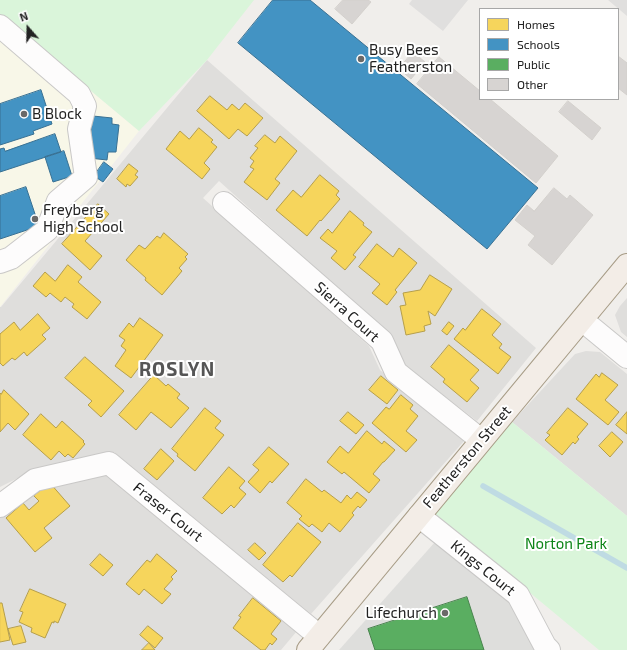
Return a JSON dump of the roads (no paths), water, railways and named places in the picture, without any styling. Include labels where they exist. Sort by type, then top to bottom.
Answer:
[{"type":"main road","name":"Featherston Street","points":[[314,643],[627,265]]},
{"type":"street","points":[[0,26],[79,94],[85,106],[79,129],[86,177],[58,201],[47,230],[11,258],[0,262]]},
{"type":"street","name":"Sierra Court","points":[[224,204],[382,341],[396,372],[481,440]]},
{"type":"street","points":[[582,320],[627,357]]},
{"type":"street","name":"Fraser Court","points":[[0,506],[35,480],[109,463],[314,643]]},
{"type":"street","name":"Kings Court","points":[[419,516],[518,595],[544,646],[549,650]]},
{"type":"waterway","points":[[483,486],[627,568]]},
{"type":"place","name":"Busy Bees Featherston","points":[[361,59]]},
{"type":"place","name":"B Block","points":[[24,114]]},
{"type":"place","name":"Freyberg High School","points":[[35,219]]},
{"type":"place","name":"Lifechurch","points":[[445,613]]},
{"type":"district","name":"ROSLYN","points":[[177,370]]},
{"type":"park label","name":"Norton Park","points":[[566,544]]}]
